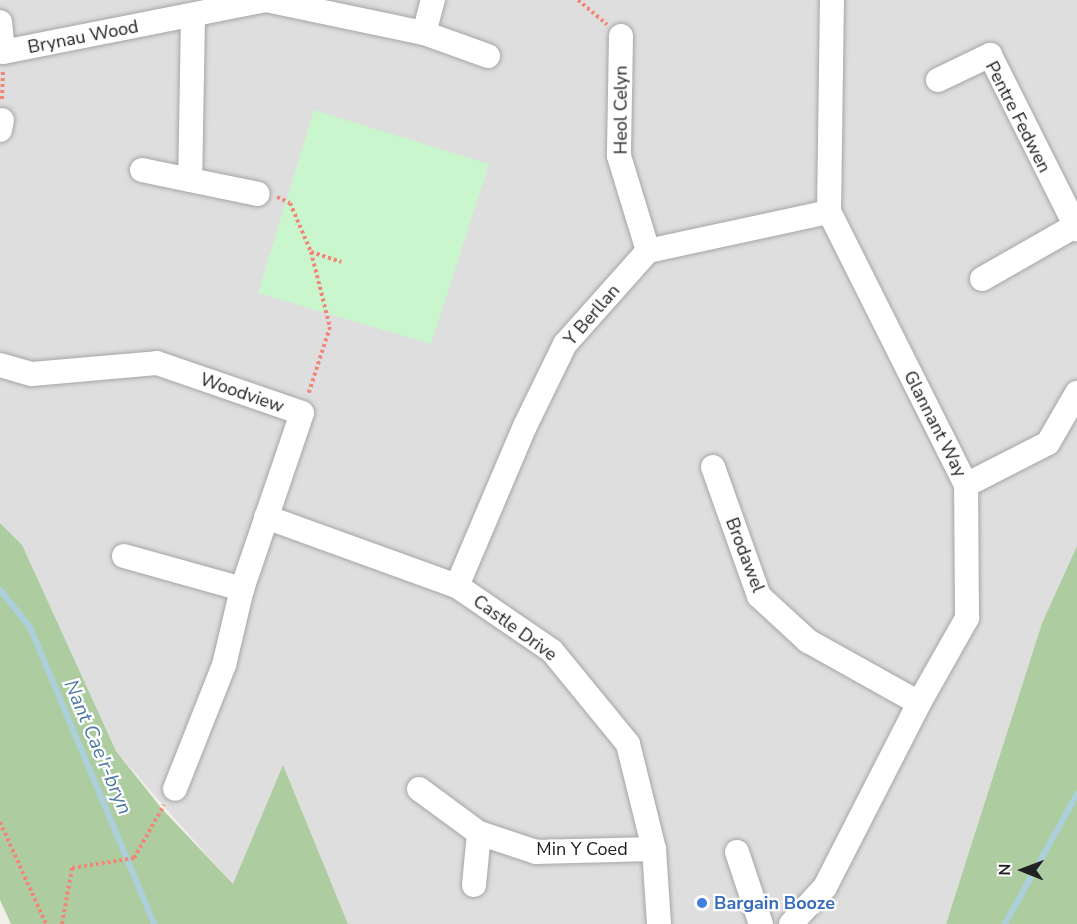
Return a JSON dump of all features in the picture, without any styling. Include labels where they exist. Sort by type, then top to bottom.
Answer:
[{"type":"street","name":"Brynau Wood","points":[[0,22],[3,52],[266,0],[424,33],[488,56]]},
{"type":"street","points":[[424,33],[433,0]]},
{"type":"street","name":"Glannant Way","points":[[791,924],[825,887],[919,703],[967,618],[966,485],[828,212],[832,0]]},
{"type":"street","points":[[190,180],[193,16]]},
{"type":"street","name":"Heol Celyn","points":[[621,36],[619,156],[648,251]]},
{"type":"street","name":"Pentre Fedwen","points":[[938,80],[990,55],[1075,228],[982,279]]},
{"type":"street","points":[[142,170],[258,194]]},
{"type":"street","points":[[648,251],[828,212]]},
{"type":"street","name":"Y Berllan","points":[[458,586],[525,426],[564,344],[648,251]]},
{"type":"street","name":"Woodview","points":[[0,365],[32,374],[157,363],[302,413],[242,589],[224,665],[175,789]]},
{"type":"street","points":[[966,485],[1048,443],[1077,393]]},
{"type":"street","name":"Brodawel","points":[[712,468],[759,596],[808,641],[919,703]]},
{"type":"street","name":"Castle Drive","points":[[266,517],[458,586],[552,651],[628,744],[654,849],[659,924]]},
{"type":"street","points":[[123,556],[242,589]]},
{"type":"street","name":"Min Y Coed","points":[[419,789],[479,833],[536,852],[654,849]]},
{"type":"street","points":[[474,885],[479,833]]},
{"type":"street","points":[[737,852],[761,924]]},
{"type":"path","points":[[578,0],[621,36]]},
{"type":"path","points":[[1,125],[3,52]]},
{"type":"path","points":[[258,194],[291,203],[311,252],[330,327],[302,413]]},
{"type":"path","points":[[311,252],[341,262]]},
{"type":"path","points":[[62,924],[72,868],[134,858],[175,789]]},
{"type":"path","points":[[0,822],[46,924]]},
{"type":"shaded area","points":[[0,0],[1077,0],[1077,546],[1042,623],[946,924],[348,924],[283,766],[233,885],[116,751],[22,546],[0,523]]},
{"type":"green space","points":[[314,110],[489,164],[431,344],[258,293]]},
{"type":"green space","points":[[0,523],[22,545],[116,751],[162,809],[233,884],[283,765],[348,924],[11,924],[0,900]]},
{"type":"green space","points":[[1077,546],[1077,924],[946,924],[1042,623]]},
{"type":"waterway","name":"Nant Cae'r-bryn","points":[[0,590],[30,627],[154,924]]},
{"type":"waterway","points":[[1005,924],[1077,794]]},
{"type":"place","name":"Bargain Booze","points":[[702,903]]}]
